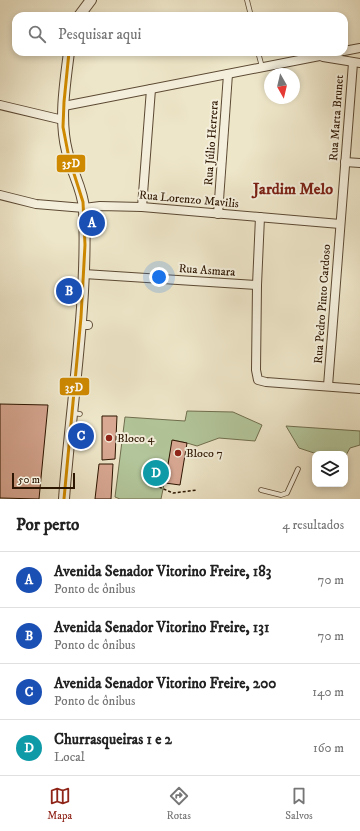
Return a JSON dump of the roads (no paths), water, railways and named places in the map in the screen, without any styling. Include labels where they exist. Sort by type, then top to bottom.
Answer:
[{"type":"street","points":[[81,12],[91,0]]},
{"type":"street","points":[[348,50],[360,48]]},
{"type":"street","points":[[64,499],[76,414],[84,325],[84,208],[80,187],[71,168],[66,150],[63,120],[69,56]]},
{"type":"street","points":[[64,106],[324,56]]},
{"type":"street","points":[[320,57],[356,63]]},
{"type":"street","name":"Rua Marta Brunet","points":[[340,224],[356,63]]},
{"type":"street","name":"Rua Júlio Herrera","points":[[218,214],[228,74]]},
{"type":"street","points":[[142,207],[151,89]]},
{"type":"street","points":[[0,105],[63,120]]},
{"type":"street","points":[[345,162],[360,163]]},
{"type":"street","name":"Rua Lorenzo Mavilis","points":[[0,195],[36,204],[84,208],[100,206],[142,207],[340,224]]},
{"type":"street","points":[[260,217],[257,285],[256,370],[258,380],[266,382],[360,389]]},
{"type":"street","name":"Rua Pedro Pinto Cardoso","points":[[328,386],[340,224]]},
{"type":"street","name":"Rua Asmara","points":[[84,274],[257,285]]},
{"type":"lane","points":[[247,0],[249,12]]},
{"type":"lane","points":[[259,56],[262,67]]},
{"type":"lane","points":[[261,490],[281,495],[287,493],[298,469]]},
{"type":"place","name":"Avenida Senador Vitorino Freire, 183","points":[[92,223]]},
{"type":"place","name":"Avenida Senador Vitorino Freire, 131","points":[[69,291]]},
{"type":"place","name":"Avenida Senador Vitorino Freire, 200","points":[[81,436]]},
{"type":"place","name":"Bloco 4","points":[[109,438]]},
{"type":"place","name":"Bloco 7","points":[[178,453]]},
{"type":"place","name":"Churrasqueiras 1 e 2","points":[[156,473]]},
{"type":"district","name":"Jardim Melo","points":[[293,188]]}]
